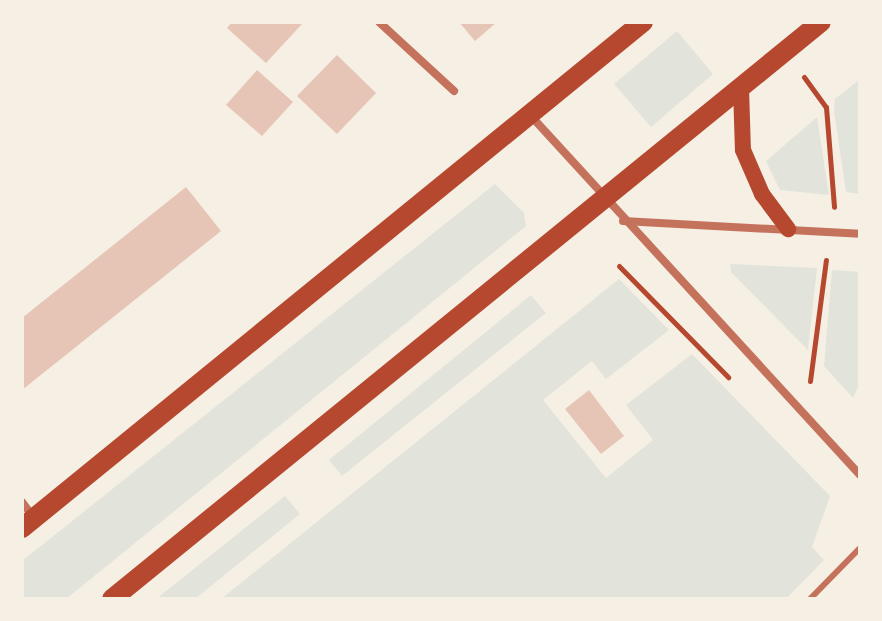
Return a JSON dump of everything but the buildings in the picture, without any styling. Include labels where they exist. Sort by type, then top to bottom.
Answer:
[{"type":"main road","points":[[26,516],[643,22]]},
{"type":"main road","points":[[112,599],[602,197],[821,22]]},
{"type":"main road","points":[[741,88],[743,150],[762,194],[788,229]]},
{"type":"street","points":[[379,22],[454,91]]},
{"type":"street","points":[[530,115],[622,221],[860,475]]},
{"type":"street","points":[[622,221],[860,234]]},
{"type":"lane","points":[[810,599],[860,548]]},
{"type":"path","points":[[785,51],[826,107],[837,194],[829,233]]},
{"type":"shaded area","points":[[677,31],[713,74],[651,127],[614,84]]},
{"type":"shaded area","points":[[860,79],[860,194],[846,192],[834,111],[835,99]]},
{"type":"shaded area","points":[[817,117],[829,195],[780,190],[766,161]]},
{"type":"shaded area","points":[[495,184],[524,213],[526,226],[66,599],[22,599],[22,561]]},
{"type":"shaded area","points":[[730,264],[817,268],[808,350],[731,272]]},
{"type":"shaded area","points":[[832,270],[860,272],[860,383],[853,398],[824,366]]},
{"type":"shaded area","points":[[619,279],[669,330],[606,379],[592,361],[543,400],[606,478],[653,440],[626,405],[692,354],[830,496],[812,547],[824,560],[786,599],[221,599]]},
{"type":"shaded area","points":[[531,295],[546,313],[342,476],[329,460]]},
{"type":"shaded area","points":[[285,496],[300,514],[195,599],[156,599]]}]
